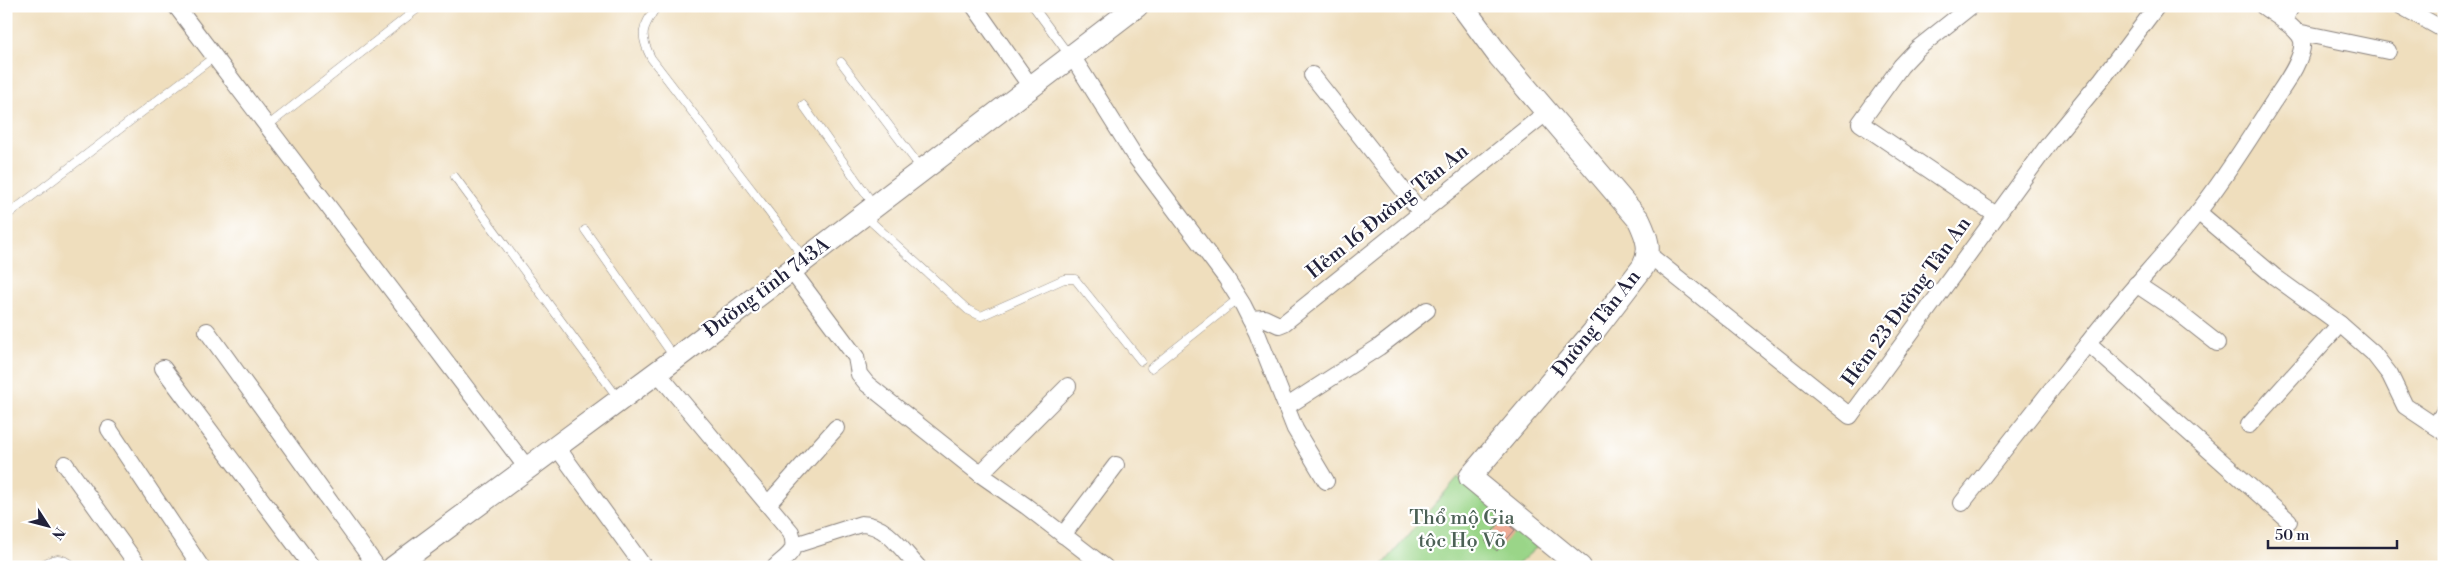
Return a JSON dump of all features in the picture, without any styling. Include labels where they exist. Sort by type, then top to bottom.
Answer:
[{"type":"main road","name":"Đường Tân An","points":[[1462,6],[1499,56],[1640,220],[1647,237],[1648,254],[1643,267],[1615,305],[1470,477],[1580,567]]},
{"type":"main road","name":"Đường tỉnh 743A","points":[[394,567],[675,359],[1071,57],[1131,8]]},
{"type":"street","points":[[176,6],[266,127],[527,468]]},
{"type":"street","points":[[974,6],[1031,87]]},
{"type":"street","points":[[1971,6],[1917,49],[1901,66],[1860,123],[1996,215]]},
{"type":"street","name":"Hẻm 23 Đường Tân An","points":[[1648,254],[1850,416],[2051,140],[2102,80],[2157,6]]},
{"type":"street","points":[[1962,503],[2088,343],[2198,212],[2245,146],[2291,73],[2303,48],[2302,39],[2297,32],[2263,6]]},
{"type":"street","points":[[2284,22],[2291,6]]},
{"type":"street","points":[[2401,6],[2444,30]]},
{"type":"street","points":[[2297,32],[2388,51]]},
{"type":"street","points":[[1071,57],[1134,155],[1238,298],[1250,319],[1295,429],[1326,481]]},
{"type":"street","points":[[1312,75],[1422,214]]},
{"type":"street","name":"Hẻm 16 Đường Tân An","points":[[1250,319],[1264,318],[1279,325],[1284,323],[1547,112]]},
{"type":"street","points":[[2198,212],[2275,277],[2340,324],[2373,353],[2390,375],[2406,406],[2441,430],[2444,412]]},
{"type":"street","points":[[798,265],[856,357],[859,374],[867,384],[980,474],[1105,567]]},
{"type":"street","points":[[2136,284],[2175,310],[2217,343]]},
{"type":"street","points":[[1286,408],[1379,347],[1427,310]]},
{"type":"street","points":[[2250,425],[2340,324]]},
{"type":"street","points":[[206,332],[377,567]]},
{"type":"street","points":[[2088,343],[2289,521]]},
{"type":"street","points":[[163,368],[312,567]]},
{"type":"street","points":[[656,372],[791,532],[794,545],[793,551],[775,567]]},
{"type":"street","points":[[980,474],[1068,386]]},
{"type":"street","points":[[768,504],[836,428]]},
{"type":"street","points":[[109,429],[201,567]]},
{"type":"street","points":[[556,446],[644,567]]},
{"type":"street","points":[[65,464],[139,567]]},
{"type":"street","points":[[1063,534],[1116,465]]},
{"type":"street","points":[[794,545],[861,524],[872,524],[883,531],[918,567]]},
{"type":"lane","points":[[266,127],[421,6]]},
{"type":"lane","points":[[657,6],[644,24],[643,41],[651,58],[798,265]]},
{"type":"lane","points":[[1033,6],[1071,57]]},
{"type":"lane","points":[[6,216],[214,57]]},
{"type":"lane","points":[[841,62],[922,170]]},
{"type":"lane","points":[[803,105],[870,210],[968,310],[981,316],[1064,279],[1075,279],[1141,361]]},
{"type":"lane","points":[[455,177],[620,399]]},
{"type":"lane","points":[[585,230],[675,359]]},
{"type":"lane","points":[[1151,368],[1238,298]]},
{"type":"lane","points":[[39,567],[57,558],[66,560],[73,567]]},
{"type":"green space","name":"Thổ mộ Gia tộc Họ Võ","points":[[1458,477],[1537,547],[1515,567],[1381,567]]},
{"type":"building","points":[[1502,520],[1515,530],[1497,551],[1485,541]]}]
